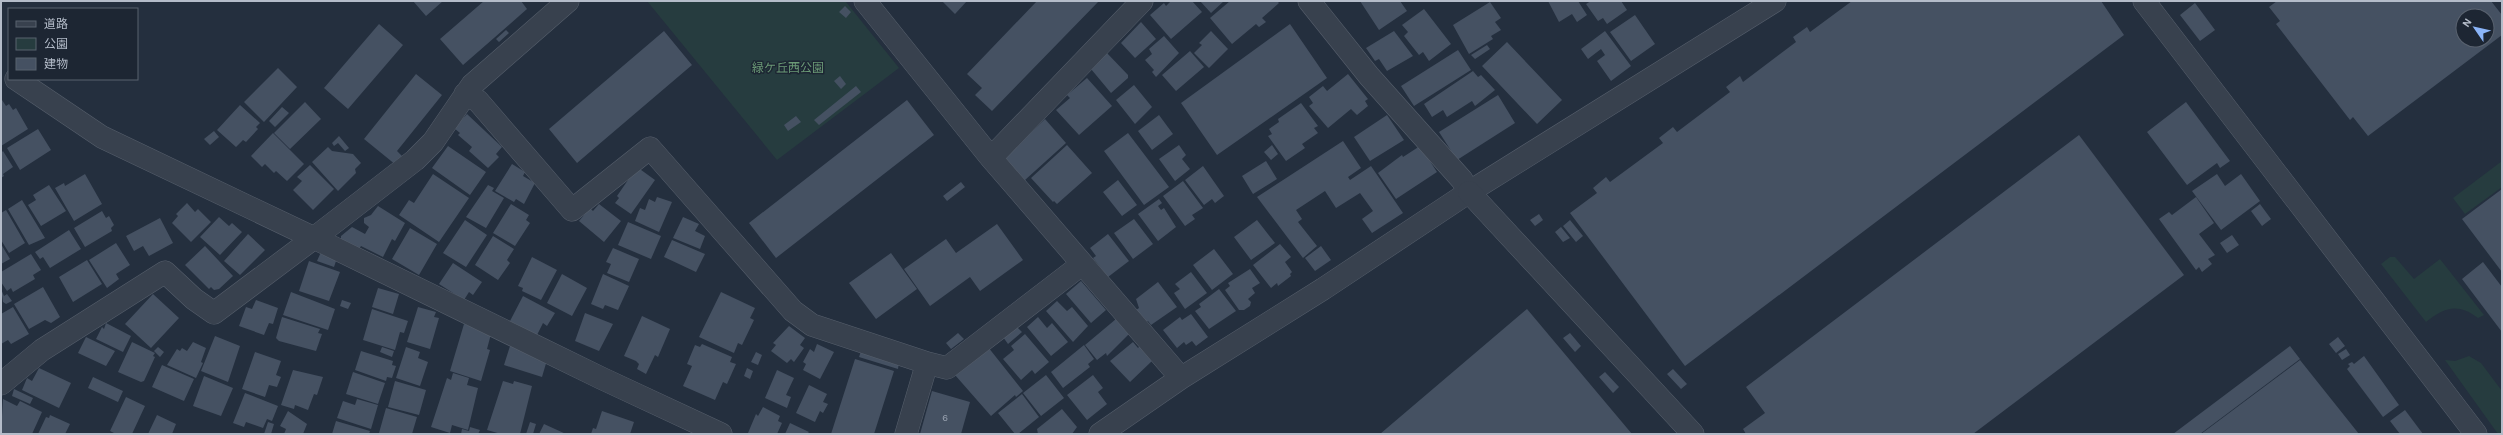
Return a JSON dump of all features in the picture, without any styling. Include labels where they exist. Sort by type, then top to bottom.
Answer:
[{"type":"street","points":[[1,384],[42,350],[165,272],[194,299],[214,313],[415,160],[432,142],[472,85],[568,1]]},
{"type":"street","points":[[865,1],[991,158],[1081,265],[1181,378]]},
{"type":"street","points":[[991,158],[1142,1]]},
{"type":"street","points":[[1309,1],[1369,76],[1462,180],[1470,192],[1693,434]]},
{"type":"street","points":[[2144,1],[2476,434]]},
{"type":"street","points":[[1100,434],[1181,378],[1323,289],[1470,192],[1765,3]]},
{"type":"street","points":[[17,80],[102,137],[314,238],[601,378],[721,434]]},
{"type":"street","points":[[465,94],[478,101],[572,210],[650,148],[793,311],[812,325],[927,364],[947,368],[1081,265]]},
{"type":"street","points":[[906,434],[927,364]]},
{"type":"green space","name":"緑ケ丘西公園","points":[[647,1],[846,2],[899,68],[777,160]]},
{"type":"green space","points":[[2502,161],[2502,187],[2465,214],[2453,198]]},
{"type":"green space","points":[[2390,257],[2395,257],[2414,279],[2440,259],[2484,315],[2478,318],[2464,310],[2452,309],[2439,313],[2426,322],[2381,264]]},
{"type":"green space","points":[[2469,356],[2481,363],[2502,391],[2502,434],[2498,434],[2445,360],[2455,361]]},
{"type":"building","points":[[413,1],[443,1],[426,16]]},
{"type":"building","points":[[484,1],[521,1],[527,9],[463,65],[440,39]]},
{"type":"building","points":[[942,1],[967,1],[955,14]]},
{"type":"building","points":[[1037,1],[1099,1],[992,111],[975,95],[982,88],[967,74]]},
{"type":"building","points":[[1171,1],[1192,1],[1202,12],[1171,39],[1150,15],[1164,3],[1166,6]]},
{"type":"building","points":[[1200,1],[1224,1],[1211,13]]},
{"type":"building","points":[[1230,1],[1277,1],[1279,3],[1262,18],[1266,22],[1259,27],[1256,24],[1232,44],[1210,18]]},
{"type":"building","points":[[1360,1],[1400,1],[1407,11],[1379,30]]},
{"type":"building","points":[[1548,1],[1578,1],[1587,15],[1577,22],[1572,14],[1559,22]]},
{"type":"building","points":[[1591,1],[1621,1],[1627,10],[1607,24],[1603,18],[1598,21],[1586,4]]},
{"type":"building","points":[[1852,1],[2101,1],[2124,35],[1685,366],[1570,213],[1597,193],[1593,188],[1606,177],[1610,182],[1663,143],[1659,138],[1673,127],[1677,132],[1730,92],[1726,87],[1740,76],[1743,82],[1796,42],[1793,37],[1807,27],[1810,32]]},
{"type":"building","points":[[2277,1],[2491,1],[2502,15],[2502,35],[2495,40],[2495,8],[2455,8],[2455,48],[2485,48],[2368,136],[2353,117],[2350,120],[2276,24],[2280,21],[2269,7]]},
{"type":"building","points":[[1490,2],[1501,18],[1495,22],[1501,30],[1491,36],[1493,39],[1469,54],[1453,25]]},
{"type":"building","points":[[2195,3],[2215,30],[2200,41],[2180,15]]},
{"type":"building","points":[[845,6],[851,12],[846,18],[839,12]]},
{"type":"building","points":[[1424,9],[1451,44],[1429,61],[1423,52],[1419,55],[1404,36],[1408,32],[1402,25]]},
{"type":"building","points":[[1635,15],[1655,44],[1631,61],[1610,32]]},
{"type":"building","points":[[1141,22],[1156,39],[1135,58],[1121,43]]},
{"type":"building","points":[[379,24],[403,45],[348,109],[324,88]]},
{"type":"building","points":[[1290,24],[1327,78],[1217,155],[1181,103]]},
{"type":"building","points":[[506,30],[509,33],[499,42],[496,39]]},
{"type":"building","points":[[664,31],[692,65],[577,163],[549,129]]},
{"type":"building","points":[[1211,31],[1228,49],[1209,68],[1194,53],[1202,45],[1199,43]]},
{"type":"building","points":[[1394,31],[1413,56],[1387,71],[1379,59],[1375,61],[1366,48]]},
{"type":"building","points":[[1605,31],[1631,66],[1611,81],[1597,61],[1605,55],[1601,49],[1588,59],[1581,49]]},
{"type":"building","points":[[1164,36],[1179,53],[1156,77],[1152,72],[1154,70],[1145,60],[1152,54],[1149,49]]},
{"type":"building","points":[[1507,42],[1562,100],[1537,124],[1482,66]]},
{"type":"building","points":[[1487,45],[1490,49],[1475,59],[1471,55]]},
{"type":"building","points":[[1458,50],[1471,70],[1414,106],[1401,86]]},
{"type":"building","points":[[1190,51],[1204,67],[1176,91],[1162,75]]},
{"type":"building","points":[[1106,52],[1128,75],[1128,78],[1111,93],[1091,69]]},
{"type":"building","points":[[278,68],[297,87],[264,122],[244,102]]},
{"type":"building","points":[[1473,71],[1478,77],[1481,75],[1495,90],[1475,106],[1472,101],[1447,117],[1443,110],[1432,117],[1424,104]]},
{"type":"building","points":[[416,74],[442,95],[397,151],[403,157],[396,165],[364,139]]},
{"type":"building","points":[[1348,74],[1368,99],[1365,101],[1368,106],[1357,115],[1351,109],[1328,128],[1309,106],[1313,103],[1309,97],[1323,86],[1327,91]]},
{"type":"building","points":[[840,76],[846,84],[841,89],[834,81]]},
{"type":"building","points":[[1087,78],[1112,106],[1079,135],[1056,110],[1070,98],[1067,95]]},
{"type":"building","points":[[1134,85],[1152,107],[1135,124],[1116,100]]},
{"type":"building","points":[[856,86],[861,92],[819,125],[814,120]]},
{"type":"building","points":[[1498,95],[1515,123],[1457,160],[1439,132]]},
{"type":"building","points":[[2,100],[6,106],[9,104],[13,110],[16,108],[28,129],[1,146]]},
{"type":"building","points":[[907,100],[934,135],[776,258],[749,223]]},
{"type":"building","points":[[305,102],[321,119],[290,149],[274,133]]},
{"type":"building","points":[[2186,102],[2230,161],[2220,168],[2217,163],[2187,185],[2147,132]]},
{"type":"building","points":[[1301,103],[1318,126],[1314,128],[1318,133],[1302,144],[1305,148],[1286,161],[1268,136],[1272,134],[1269,129],[1279,122],[1278,119]]},
{"type":"building","points":[[240,105],[260,123],[256,127],[258,129],[246,142],[243,140],[236,147],[217,130]]},
{"type":"building","points":[[282,107],[289,113],[275,127],[269,121]]},
{"type":"building","points":[[467,114],[502,147],[496,154],[499,157],[488,168],[469,151],[472,147],[458,135],[460,133],[454,128]]},
{"type":"building","points":[[1159,115],[1173,134],[1152,150],[1138,131]]},
{"type":"building","points":[[1387,115],[1404,140],[1370,161],[1354,137]]},
{"type":"building","points":[[796,116],[801,122],[788,131],[784,125]]},
{"type":"building","points":[[1045,119],[1066,143],[1025,180],[1004,158]]},
{"type":"building","points":[[38,129],[51,150],[20,170],[7,148]]},
{"type":"building","points":[[214,131],[219,137],[210,145],[204,139]]},
{"type":"building","points":[[273,133],[304,164],[287,181],[276,171],[274,173],[265,164],[262,167],[251,156]]},
{"type":"building","points":[[1128,133],[1169,187],[1144,205],[1104,151]]},
{"type":"building","points":[[2079,135],[2184,275],[1973,434],[1746,434],[1743,429],[1765,413],[1746,387]]},
{"type":"building","points":[[339,136],[349,148],[345,151],[338,143],[334,146],[332,143]]},
{"type":"building","points":[[1343,141],[1361,168],[1348,177],[1350,180],[1371,166],[1403,213],[1372,233],[1362,219],[1373,211],[1360,193],[1336,208],[1325,191],[1296,210],[1302,219],[1298,222],[1317,246],[1303,258],[1257,197]]},
{"type":"building","points":[[1067,145],[1092,173],[1057,204],[1054,201],[1053,202],[1031,178]]},
{"type":"building","points":[[1179,145],[1186,155],[1182,159],[1190,169],[1175,181],[1159,159]]},
{"type":"building","points":[[1272,145],[1278,154],[1271,160],[1264,152]]},
{"type":"building","points":[[448,146],[486,172],[470,195],[432,168]]},
{"type":"building","points":[[1420,146],[1437,172],[1396,199],[1378,173],[1402,155],[1403,157]]},
{"type":"building","points":[[328,147],[332,151],[353,154],[361,163],[355,169],[356,173],[338,191],[312,162]]},
{"type":"building","points":[[3,151],[13,167],[3,174],[4,176],[1,178],[1,153]]},
{"type":"building","points":[[1266,161],[1277,179],[1253,194],[1242,176]]},
{"type":"building","points":[[512,164],[525,172],[523,176],[535,183],[524,204],[516,199],[514,202],[495,191]]},
{"type":"building","points":[[310,165],[334,189],[313,210],[293,190],[302,181],[297,177]]},
{"type":"building","points":[[1203,166],[1224,196],[1215,203],[1212,199],[1204,205],[1185,180]]},
{"type":"building","points":[[637,167],[655,180],[631,214],[615,203],[619,198],[617,196]]},
{"type":"building","points":[[85,174],[102,204],[74,221],[55,188],[64,183],[65,186]]},
{"type":"building","points":[[433,174],[469,198],[439,242],[399,215],[409,200],[414,203]]},
{"type":"building","points":[[2217,174],[2225,186],[2241,174],[2260,201],[2221,230],[2192,191]]},
{"type":"building","points":[[1118,180],[1137,205],[1122,216],[1103,192]]},
{"type":"building","points":[[1183,181],[1203,208],[1192,215],[1195,219],[1185,226],[1163,196]]},
{"type":"building","points":[[961,182],[965,187],[947,201],[943,196]]},
{"type":"building","points":[[49,185],[66,211],[41,226],[28,205],[36,200],[33,195]]},
{"type":"building","points":[[488,185],[494,188],[492,191],[504,198],[486,228],[466,217]]},
{"type":"building","points":[[2502,189],[2502,272],[2462,219]]},
{"type":"building","points":[[657,197],[672,202],[659,232],[635,221],[640,208],[645,210],[649,199],[655,202]]},
{"type":"building","points":[[2196,197],[2214,223],[2199,234],[2215,255],[2208,259],[2212,264],[2202,272],[2199,267],[2196,270],[2159,219],[2169,212],[2172,215]]},
{"type":"building","points":[[1159,199],[1162,203],[1158,206],[1161,210],[1164,208],[1176,227],[1158,241],[1138,214]]},
{"type":"building","points":[[22,200],[45,238],[29,245],[8,209]]},
{"type":"building","points":[[187,203],[195,212],[198,209],[211,222],[191,242],[172,223],[178,216],[176,214]]},
{"type":"building","points":[[511,204],[529,215],[526,220],[530,223],[515,246],[493,233]]},
{"type":"building","points":[[599,204],[621,221],[604,242],[579,221],[590,208],[593,211]]},
{"type":"building","points":[[2260,204],[2271,219],[2262,226],[2251,211]]},
{"type":"building","points":[[378,206],[405,223],[395,241],[392,239],[383,257],[361,246],[358,251],[341,242],[341,236],[352,227],[365,234],[369,227],[364,223],[364,218],[371,215]]},
{"type":"building","points":[[6,210],[25,243],[9,253],[1,240],[1,213]]},
{"type":"building","points":[[102,211],[106,218],[109,216],[114,225],[111,228],[112,231],[85,247],[74,228]]},
{"type":"building","points":[[1539,214],[1543,220],[1535,226],[1530,220]]},
{"type":"building","points":[[219,217],[229,226],[232,223],[242,232],[220,255],[200,237]]},
{"type":"building","points":[[683,217],[699,224],[695,231],[705,236],[700,249],[673,238]]},
{"type":"building","points":[[160,218],[173,243],[149,256],[143,246],[134,251],[126,236]]},
{"type":"building","points":[[1134,219],[1153,244],[1133,259],[1114,233]]},
{"type":"building","points":[[465,220],[487,235],[466,267],[443,253]]},
{"type":"building","points":[[1257,220],[1275,243],[1251,260],[1234,237]]},
{"type":"building","points":[[1570,220],[1583,236],[1576,242],[1563,226]]},
{"type":"building","points":[[628,222],[661,236],[651,259],[618,245]]},
{"type":"building","points":[[997,224],[1023,260],[980,291],[970,277],[930,306],[904,269],[946,239],[956,253]]},
{"type":"building","points":[[1561,227],[1570,238],[1563,242],[1555,232]]},
{"type":"building","points":[[410,228],[437,244],[419,275],[392,259]]},
{"type":"building","points":[[69,230],[81,249],[50,268],[43,257],[40,259],[35,252]]},
{"type":"building","points":[[248,234],[265,250],[240,275],[224,261]]},
{"type":"building","points":[[1108,234],[1129,261],[1108,277],[1093,258],[1096,256],[1090,248]]},
{"type":"building","points":[[2232,235],[2239,245],[2227,253],[2220,243]]},
{"type":"building","points":[[493,236],[514,249],[507,260],[510,263],[498,280],[475,265]]},
{"type":"building","points":[[672,240],[705,254],[696,272],[664,257]]},
{"type":"building","points":[[116,243],[130,265],[116,274],[119,279],[107,288],[89,260]]},
{"type":"building","points":[[1,244],[10,259],[1,264]]},
{"type":"building","points":[[1280,244],[1291,257],[1285,262],[1292,272],[1290,274],[1291,276],[1278,286],[1277,283],[1271,288],[1253,265]]},
{"type":"building","points":[[205,246],[233,276],[219,289],[214,290],[211,287],[209,289],[185,265]]},
{"type":"building","points":[[1321,246],[1331,260],[1315,271],[1305,258]]},
{"type":"building","points":[[613,248],[639,259],[629,282],[607,273],[611,264],[606,262]]},
{"type":"building","points":[[1214,249],[1233,274],[1212,290],[1193,265]]},
{"type":"building","points":[[321,252],[337,258],[334,267],[317,261]]},
{"type":"building","points":[[891,253],[917,289],[876,319],[849,283]]},
{"type":"building","points":[[31,254],[41,270],[33,275],[35,279],[13,292],[11,288],[7,291],[1,282],[1,272]]},
{"type":"building","points":[[532,257],[557,270],[541,300],[522,291],[523,288],[518,286]]},
{"type":"building","points":[[87,260],[102,284],[73,302],[59,277]]},
{"type":"building","points":[[309,261],[340,272],[329,301],[299,291]]},
{"type":"building","points":[[2483,262],[2502,287],[2502,332],[2462,279]]},
{"type":"building","points":[[453,263],[482,282],[473,295],[469,292],[464,300],[439,284]]},
{"type":"building","points":[[1250,269],[1260,283],[1252,288],[1255,293],[1248,299],[1251,302],[1250,306],[1244,310],[1239,310],[1225,290],[1230,286],[1228,283]]},
{"type":"building","points":[[1191,272],[1207,293],[1185,309],[1174,293],[1180,289],[1175,284]]},
{"type":"building","points":[[562,274],[587,288],[572,316],[547,303]]},
{"type":"building","points":[[603,274],[629,286],[618,310],[605,305],[603,309],[591,304]]},
{"type":"building","points":[[1081,281],[1106,310],[1091,323],[1066,294]]},
{"type":"building","points":[[1158,282],[1177,307],[1151,325],[1148,321],[1146,322],[1136,310],[1139,308],[1136,299]]},
{"type":"building","points":[[43,287],[60,317],[51,323],[45,320],[29,329],[14,304]]},
{"type":"building","points":[[378,288],[399,294],[393,314],[372,307]]},
{"type":"building","points":[[1,289],[4,296],[7,294],[12,301],[6,304],[3,302]]},
{"type":"building","points":[[1219,289],[1236,311],[1209,329],[1195,311],[1201,307],[1199,304]]},
{"type":"building","points":[[291,292],[335,309],[328,330],[283,315]]},
{"type":"building","points":[[721,292],[755,308],[750,318],[754,320],[742,345],[738,343],[734,353],[699,337]]},
{"type":"building","points":[[153,294],[179,318],[151,348],[125,324]]},
{"type":"building","points":[[523,296],[555,313],[547,326],[543,323],[537,335],[510,321]]},
{"type":"building","points":[[256,300],[278,308],[273,324],[269,323],[264,335],[239,326],[246,307],[252,309]]},
{"type":"building","points":[[342,300],[351,303],[348,309],[340,306]]},
{"type":"building","points":[[1057,301],[1067,311],[1072,307],[1088,326],[1073,342],[1046,311]]},
{"type":"building","points":[[13,307],[29,334],[11,344],[8,340],[1,344],[1,314]]},
{"type":"building","points":[[418,307],[436,312],[434,317],[439,318],[430,349],[407,342]]},
{"type":"building","points":[[372,309],[408,321],[404,333],[400,332],[395,350],[363,340]]},
{"type":"building","points":[[1527,309],[1632,434],[1380,434]]},
{"type":"building","points":[[585,313],[613,324],[599,351],[575,341]]},
{"type":"building","points":[[1191,314],[1208,337],[1196,346],[1192,341],[1186,345],[1184,342],[1177,348],[1163,330],[1180,317],[1182,320]]},
{"type":"building","points":[[642,316],[670,329],[658,357],[655,355],[646,374],[637,369],[639,364],[636,361],[624,356]]},
{"type":"building","points":[[282,317],[320,329],[318,333],[322,334],[316,351],[279,341],[276,338]]},
{"type":"building","points":[[1038,317],[1047,328],[1052,323],[1068,342],[1051,356],[1027,327]]},
{"type":"building","points":[[1116,319],[1129,334],[1107,356],[1106,353],[1097,360],[1085,345]]},
{"type":"building","points":[[106,323],[131,336],[123,352],[96,339],[102,327],[104,329]]},
{"type":"building","points":[[464,324],[491,334],[487,349],[490,350],[481,381],[450,371]]},
{"type":"building","points":[[789,326],[805,338],[800,345],[804,348],[794,362],[791,359],[787,363],[771,351],[776,345],[773,343]]},
{"type":"building","points":[[1016,326],[1022,332],[1008,344],[1003,337]]},
{"type":"building","points":[[958,333],[964,339],[951,349],[946,343]]},
{"type":"building","points":[[1570,333],[1581,346],[1575,352],[1563,338]]},
{"type":"building","points":[[1025,334],[1049,362],[1035,374],[1032,370],[1021,380],[1003,359],[1014,350],[1011,346]]},
{"type":"building","points":[[215,336],[240,346],[228,382],[201,371]]},
{"type":"building","points":[[86,337],[115,351],[106,366],[78,353]]},
{"type":"building","points":[[2338,337],[2345,346],[2336,353],[2329,344]]},
{"type":"building","points":[[132,342],[155,353],[153,356],[155,357],[144,381],[141,382],[118,372]]},
{"type":"building","points":[[193,342],[206,348],[201,362],[203,363],[196,378],[167,365],[177,349],[180,351],[182,348],[187,351]]},
{"type":"building","points":[[1133,342],[1138,348],[1140,346],[1152,361],[1130,382],[1110,361]]},
{"type":"building","points":[[702,344],[732,357],[730,362],[736,364],[727,384],[723,382],[715,400],[683,386],[692,366],[687,364],[695,345],[700,347]]},
{"type":"building","points":[[817,344],[834,352],[820,379],[803,370],[806,364],[803,362],[810,349],[814,352]]},
{"type":"building","points":[[1084,345],[1094,359],[1088,364],[1090,367],[1063,388],[1051,372]]},
{"type":"building","points":[[510,346],[547,360],[542,377],[504,365]]},
{"type":"building","points":[[2290,346],[2300,359],[2200,434],[2173,434]]},
{"type":"building","points":[[158,347],[164,352],[160,357],[154,351]]},
{"type":"building","points":[[382,347],[394,351],[392,357],[380,352]]},
{"type":"building","points":[[406,347],[420,352],[418,358],[428,362],[420,386],[396,378]]},
{"type":"building","points":[[988,347],[1023,391],[1016,397],[1015,395],[991,416],[955,375]]},
{"type":"building","points":[[2346,349],[2350,355],[2342,360],[2338,354]]},
{"type":"building","points":[[361,351],[393,361],[392,365],[396,366],[392,378],[387,377],[386,381],[355,370]]},
{"type":"building","points":[[861,351],[899,362],[898,369],[859,357]]},
{"type":"building","points":[[255,352],[281,361],[276,375],[281,377],[277,387],[269,385],[265,397],[242,389]]},
{"type":"building","points":[[756,352],[762,355],[758,365],[751,362]]},
{"type":"building","points":[[2364,356],[2399,405],[2383,417],[2347,369],[2350,366],[2348,364],[2352,362],[2354,364]]},
{"type":"building","points":[[855,359],[894,371],[874,434],[831,434]]},
{"type":"building","points":[[2300,360],[2359,434],[2201,434]]},
{"type":"building","points":[[162,365],[194,379],[184,401],[152,387]]},
{"type":"building","points":[[39,368],[71,383],[59,408],[22,390],[27,378],[32,381]]},
{"type":"building","points":[[747,368],[753,371],[750,379],[744,376]]},
{"type":"building","points":[[1673,369],[1687,384],[1681,389],[1667,374]]},
{"type":"building","points":[[293,370],[323,377],[317,395],[314,394],[308,410],[295,405],[294,409],[281,405]]},
{"type":"building","points":[[777,370],[794,378],[786,395],[791,397],[787,408],[765,398]]},
{"type":"building","points":[[353,372],[385,383],[378,404],[346,394]]},
{"type":"building","points":[[1605,372],[1619,387],[1613,393],[1599,377]]},
{"type":"building","points":[[453,373],[469,378],[467,385],[478,388],[468,430],[452,425],[450,433],[431,427],[447,378],[451,380]]},
{"type":"building","points":[[1046,375],[1064,398],[1041,416],[1023,393]]},
{"type":"building","points":[[1093,375],[1103,388],[1098,392],[1107,404],[1087,420],[1067,395]]},
{"type":"building","points":[[204,376],[233,388],[221,416],[193,406]]},
{"type":"building","points":[[93,377],[123,391],[118,402],[88,388]]},
{"type":"building","points":[[395,381],[426,390],[419,415],[388,407]]},
{"type":"building","points":[[503,381],[513,384],[514,381],[532,386],[520,434],[501,434],[487,430]]},
{"type":"building","points":[[809,385],[827,394],[823,402],[828,404],[823,413],[820,411],[815,422],[796,413]]},
{"type":"building","points":[[14,389],[33,398],[30,404],[12,396]]},
{"type":"building","points":[[932,391],[970,402],[961,434],[920,434]]},
{"type":"building","points":[[245,393],[278,406],[272,421],[267,419],[263,428],[246,422],[244,427],[233,423]]},
{"type":"building","points":[[1022,394],[1039,417],[1018,434],[1015,434],[998,413]]},
{"type":"building","points":[[126,397],[145,406],[132,434],[116,434],[110,431]]},
{"type":"building","points":[[3,399],[17,406],[20,401],[42,412],[32,434],[1,433]]},
{"type":"building","points":[[357,399],[378,405],[371,429],[337,418],[343,401],[355,405]]},
{"type":"building","points":[[763,407],[780,416],[778,421],[782,423],[777,434],[748,433],[756,414],[758,416]]},
{"type":"building","points":[[386,408],[417,417],[412,434],[379,433]]},
{"type":"building","points":[[1062,409],[1077,427],[1072,434],[1038,434],[1037,429]]},
{"type":"building","points":[[2405,410],[2423,434],[2400,434],[2390,421]]},
{"type":"building","points":[[288,411],[307,424],[303,434],[284,434],[286,429],[280,426]]},
{"type":"building","points":[[602,411],[634,422],[630,434],[591,434],[593,428],[596,429]]},
{"type":"building","points":[[50,415],[70,424],[65,434],[38,434],[46,417],[49,418]]},
{"type":"building","points":[[157,415],[176,424],[172,434],[148,434]]},
{"type":"building","points":[[336,421],[370,431],[369,434],[332,434]]},
{"type":"building","points":[[268,422],[274,424],[271,434],[264,434]]},
{"type":"building","points":[[530,422],[536,424],[533,434],[526,434]]},
{"type":"building","points":[[790,423],[809,432],[807,434],[785,434]]},
{"type":"building","points":[[544,424],[566,434],[539,434]]},
{"type":"building","points":[[470,427],[480,430],[478,434],[461,434],[462,429],[469,431]]}]
